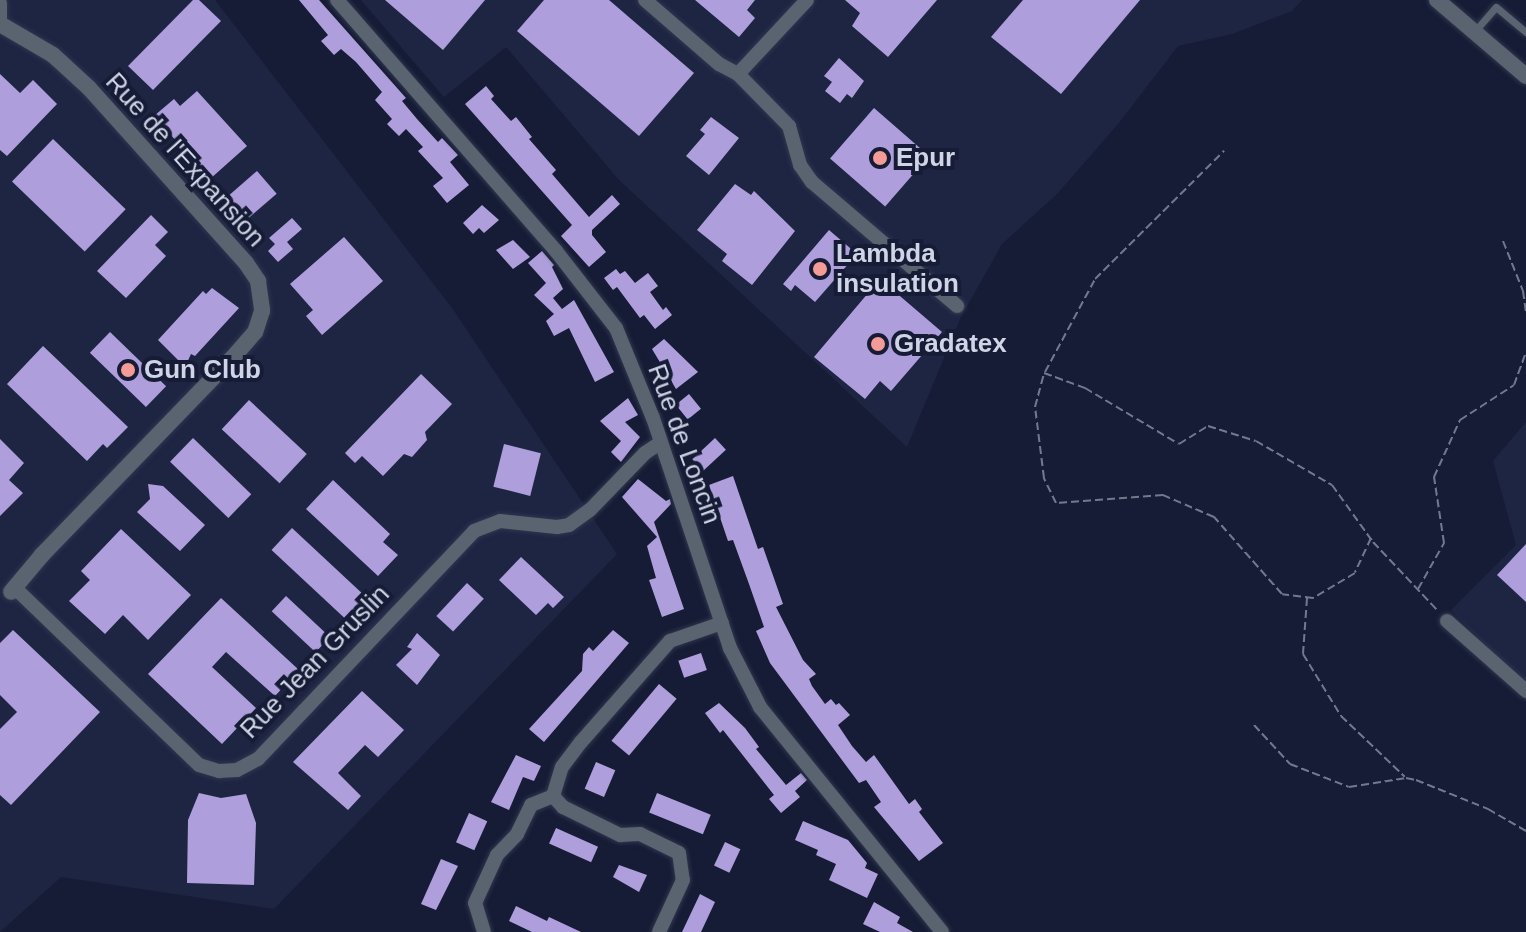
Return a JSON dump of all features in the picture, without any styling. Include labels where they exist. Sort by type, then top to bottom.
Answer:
[{"type":"street","name":"Rue de Loncin","points":[[337,0],[556,251],[616,328],[660,443],[730,648],[760,707],[942,932]]},
{"type":"street","points":[[645,0],[719,64],[738,74],[789,126],[800,165],[812,182],[957,306]]},
{"type":"street","points":[[738,74],[807,0]]},
{"type":"street","points":[[1437,0],[1526,76]]},
{"type":"street","points":[[0,3],[0,23]]},
{"type":"street","name":"Rue de l'Expansion","points":[[0,23],[53,55],[89,88],[246,263],[258,281],[262,311],[255,332],[237,353],[9,595]]},
{"type":"street","name":"Rue Jean Gruslin","points":[[9,595],[199,765],[219,771],[237,770],[258,759],[474,531],[500,521],[557,527],[569,525],[590,510],[645,453],[660,443]]},
{"type":"street","points":[[1447,621],[1526,691]]},
{"type":"street","points":[[484,932],[475,903],[497,855],[517,834],[531,805],[553,796],[568,759],[670,641],[722,623]]},
{"type":"street","points":[[553,796],[563,807],[620,835],[640,834],[679,853],[683,880],[659,932]]},
{"type":"lane","points":[[1474,32],[1503,0]]},
{"type":"lane","points":[[1496,7],[1526,32]]},
{"type":"path","points":[[1224,151],[1095,279],[1044,373],[1035,407],[1044,478],[1056,503],[1163,495],[1214,517],[1282,594],[1313,598],[1355,573],[1371,538]]},
{"type":"path","points":[[1503,241],[1523,291],[1526,313]]},
{"type":"path","points":[[1417,590],[1444,543],[1434,477],[1460,420],[1514,385],[1526,352]]},
{"type":"path","points":[[1044,373],[1085,388],[1179,444],[1208,426],[1256,441],[1332,485],[1371,538],[1447,621]]},
{"type":"path","points":[[1307,597],[1303,654],[1341,716],[1406,778],[1488,809],[1526,831]]},
{"type":"path","points":[[1254,725],[1290,764],[1349,787],[1406,778]]},
{"type":"shaded area","points":[[0,0],[215,0],[452,308],[617,554],[274,909],[61,877],[0,932]]},
{"type":"shaded area","points":[[361,0],[1302,0],[1292,11],[1232,34],[1178,46],[1118,124],[1058,193],[1002,244],[961,317],[907,447],[619,180],[506,47],[444,97]]},
{"type":"shaded area","points":[[1526,422],[1526,687],[1451,610],[1516,545],[1493,461]]},
{"type":"building","points":[[193,0],[199,0],[221,21],[153,90],[128,66]]},
{"type":"building","points":[[299,0],[319,0],[406,98],[402,101],[417,119],[438,142],[442,138],[458,155],[450,162],[469,185],[447,203],[433,186],[443,178],[418,151],[423,147],[406,129],[399,136],[387,124],[392,119],[375,100],[382,92],[341,49],[334,55],[321,41],[328,35]]},
{"type":"building","points":[[385,0],[485,0],[443,50]]},
{"type":"building","points":[[544,0],[609,0],[694,73],[639,136],[517,31]]},
{"type":"building","points":[[695,0],[755,0],[747,10],[755,18],[739,37]]},
{"type":"building","points":[[845,0],[937,0],[888,57],[852,26],[860,13]]},
{"type":"building","points":[[1023,0],[1140,0],[1061,94],[991,37]]},
{"type":"building","points":[[839,58],[864,81],[852,98],[847,94],[840,103],[825,91],[832,82],[824,76]]},
{"type":"building","points":[[0,74],[20,93],[33,80],[57,104],[7,156],[0,150]]},
{"type":"building","points":[[486,86],[494,96],[491,99],[511,121],[516,117],[532,137],[529,139],[556,170],[552,174],[589,217],[612,195],[620,204],[592,230],[592,235],[606,252],[589,267],[561,236],[572,225],[465,104]]},
{"type":"building","points":[[197,91],[247,146],[210,179],[154,116],[174,99],[180,106]]},
{"type":"building","name":"Epur","points":[[874,108],[929,156],[885,206],[830,159]]},
{"type":"building","points":[[711,117],[739,138],[709,175],[686,156],[705,134],[700,130]]},
{"type":"building","points":[[53,139],[126,209],[85,252],[12,181]]},
{"type":"building","points":[[257,171],[277,194],[246,220],[227,197]]},
{"type":"building","points":[[735,184],[751,195],[754,191],[795,231],[752,285],[722,261],[727,254],[697,230]]},
{"type":"building","points":[[482,205],[499,220],[484,233],[479,228],[473,234],[463,223]]},
{"type":"building","points":[[151,215],[168,232],[155,245],[166,256],[126,298],[97,271]]},
{"type":"building","points":[[292,218],[302,229],[287,242],[293,249],[278,262],[268,251],[275,244],[269,238]]},
{"type":"building","name":"Lambda insulation","points":[[829,230],[857,254],[815,302],[795,285],[791,291],[783,284]]},
{"type":"building","points":[[344,237],[383,281],[322,335],[306,316],[313,310],[290,284]]},
{"type":"building","points":[[513,240],[530,257],[513,269],[496,250]]},
{"type":"building","points":[[542,251],[554,265],[552,267],[563,289],[553,298],[562,309],[574,300],[614,372],[595,382],[569,328],[554,336],[546,321],[554,314],[534,295],[546,283],[528,263]]},
{"type":"building","points":[[616,269],[620,274],[625,271],[635,283],[648,273],[658,286],[650,292],[663,310],[666,307],[672,315],[655,329],[644,315],[640,318],[617,287],[613,290],[604,278]]},
{"type":"building","name":"Gradatex","points":[[880,279],[942,332],[891,391],[880,381],[865,399],[814,357]]},
{"type":"building","points":[[212,288],[239,308],[195,356],[191,354],[185,367],[158,340],[203,291],[206,294]]},
{"type":"building","name":"Gun Club","points":[[110,332],[166,386],[146,407],[90,353]]},
{"type":"building","points":[[664,339],[698,372],[676,389],[652,349]]},
{"type":"building","points":[[43,346],[128,427],[107,448],[103,444],[87,461],[7,384]]},
{"type":"building","points":[[421,374],[452,404],[425,432],[427,440],[412,457],[404,454],[383,476],[362,456],[355,463],[345,453]]},
{"type":"building","points":[[689,394],[701,409],[688,419],[676,405]]},
{"type":"building","points":[[628,398],[638,415],[625,422],[640,437],[621,462],[611,452],[621,441],[600,421]]},
{"type":"building","points":[[249,400],[307,454],[279,483],[222,429]]},
{"type":"building","points":[[193,438],[251,494],[228,518],[170,462]]},
{"type":"building","points":[[715,438],[726,450],[703,471],[692,459]]},
{"type":"building","points":[[0,439],[24,463],[9,480],[23,493],[0,516]]},
{"type":"building","points":[[504,444],[541,453],[530,496],[493,487]]},
{"type":"building","points":[[733,476],[758,549],[763,547],[783,604],[776,607],[803,660],[816,674],[809,679],[812,686],[825,704],[831,699],[850,715],[838,725],[852,746],[866,762],[874,755],[909,804],[915,799],[922,809],[919,812],[943,843],[919,861],[874,807],[881,802],[866,780],[859,783],[770,663],[756,631],[764,627],[733,540],[728,541],[709,485]]},
{"type":"building","points":[[638,479],[666,501],[670,499],[671,504],[654,522],[684,609],[662,617],[649,580],[656,578],[647,546],[657,537],[622,497]]},
{"type":"building","points":[[333,480],[390,534],[383,542],[398,555],[378,576],[306,509]]},
{"type":"building","points":[[148,484],[163,486],[205,525],[180,551],[137,512],[150,499]]},
{"type":"building","points":[[292,528],[370,600],[349,622],[272,550]]},
{"type":"building","points":[[121,529],[191,595],[148,640],[123,615],[105,634],[69,601],[90,580],[81,571]]},
{"type":"building","points":[[1526,544],[1526,602],[1497,575]]},
{"type":"building","points":[[521,557],[564,597],[553,608],[548,603],[536,615],[499,580]]},
{"type":"building","points":[[467,583],[484,599],[453,632],[436,616]]},
{"type":"building","points":[[286,596],[330,637],[316,652],[272,611]]},
{"type":"building","points":[[221,598],[299,670],[275,696],[226,652],[212,667],[256,708],[222,744],[148,674]]},
{"type":"building","points":[[13,630],[100,712],[11,805],[0,795],[0,729],[17,712],[0,695],[0,643]]},
{"type":"building","points":[[613,630],[629,643],[544,742],[529,729],[582,671],[583,654],[589,647],[593,651]]},
{"type":"building","points":[[417,633],[440,655],[417,685],[396,665],[412,649],[407,647]]},
{"type":"building","points":[[701,653],[707,670],[684,678],[678,661]]},
{"type":"building","points":[[659,684],[677,699],[629,755],[611,741]]},
{"type":"building","points":[[362,691],[404,730],[378,757],[365,745],[338,773],[361,796],[348,810],[293,762]]},
{"type":"building","points":[[719,703],[745,728],[759,747],[756,749],[786,785],[801,773],[807,780],[795,791],[800,797],[781,813],[769,799],[774,795],[723,730],[720,733],[705,713]]},
{"type":"building","points":[[516,755],[541,766],[534,781],[523,777],[509,810],[491,802]]},
{"type":"building","points":[[596,762],[615,770],[604,797],[585,789]]},
{"type":"building","points":[[199,793],[221,798],[246,794],[256,823],[254,885],[187,883],[188,820]]},
{"type":"building","points":[[657,793],[711,815],[703,834],[649,812]]},
{"type":"building","points":[[469,813],[487,821],[474,850],[456,842]]},
{"type":"building","points":[[803,821],[848,840],[867,863],[865,868],[878,874],[867,898],[829,880],[836,864],[816,855],[818,850],[795,840]]},
{"type":"building","points":[[556,828],[598,847],[591,862],[549,844]]},
{"type":"building","points":[[725,842],[740,849],[729,873],[714,866]]},
{"type":"building","points":[[441,859],[458,866],[436,910],[421,904]]},
{"type":"building","points":[[619,865],[647,875],[639,892],[613,877]]},
{"type":"building","points":[[700,894],[715,902],[701,932],[682,932]]},
{"type":"building","points":[[874,902],[900,917],[897,923],[913,932],[880,932],[863,924]]},
{"type":"building","points":[[516,906],[547,921],[549,917],[581,932],[532,932],[509,921]]},
{"type":"place","name":"Epur","points":[[880,158]]},
{"type":"place","name":"Lambda insulation","points":[[820,269]]},
{"type":"place","name":"Gradatex","points":[[878,344]]},
{"type":"place","name":"Gun Club","points":[[128,370]]}]
